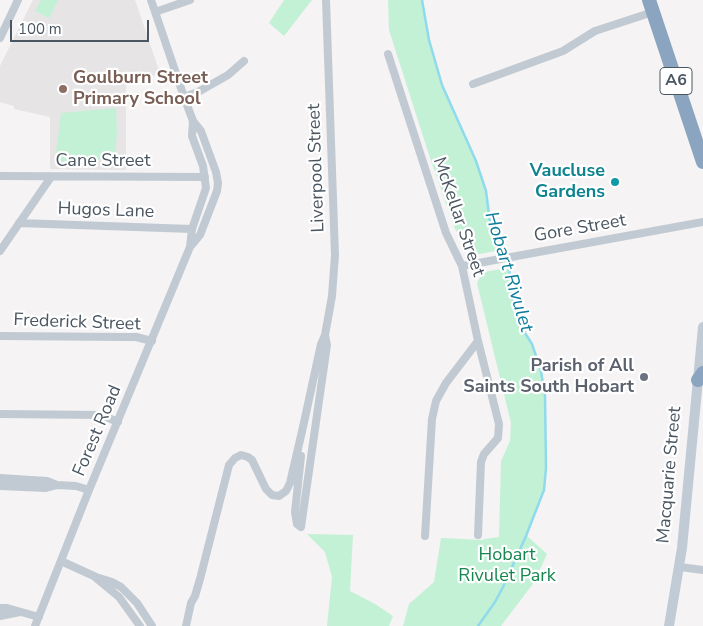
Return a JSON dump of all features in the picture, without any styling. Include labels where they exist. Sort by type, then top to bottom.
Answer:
[{"type":"highway","name":"A6","points":[[651,6],[703,162]]},
{"type":"street","points":[[0,38],[18,0]]},
{"type":"street","name":"Forest Road","points":[[151,0],[184,97],[193,120],[201,132],[218,183],[212,206],[200,236],[190,247]]},
{"type":"street","points":[[155,12],[190,0]]},
{"type":"street","name":"Liverpool Street","points":[[186,626],[229,465],[235,458],[241,455],[248,457],[252,460],[266,489],[272,495],[279,496],[286,491],[290,483],[321,344],[325,335],[332,296],[335,255],[326,0]]},
{"type":"street","points":[[473,84],[563,51],[595,31],[651,6]]},
{"type":"street","name":"McKellar Street","points":[[388,54],[446,232],[462,266],[478,341],[499,424],[498,438],[484,454],[481,462],[478,535]]},
{"type":"street","points":[[184,97],[198,92],[228,75],[244,61]]},
{"type":"street","name":"Forest Road","points":[[35,626],[190,247],[192,229],[206,188],[205,177],[192,136],[193,120]]},
{"type":"street","name":"Cane Street","points":[[0,176],[205,177]]},
{"type":"street","points":[[0,251],[52,177]]},
{"type":"street","name":"Gore Street","points":[[462,266],[703,222]]},
{"type":"street","name":"Hugos Lane","points":[[19,223],[192,229]]},
{"type":"street","name":"Macquarie Street","points":[[669,626],[680,567],[700,377],[703,327]]},
{"type":"street","name":"Liverpool Street","points":[[304,427],[295,512],[297,524],[301,527],[327,345],[325,335]]},
{"type":"street","name":"Frederick Street","points":[[0,336],[136,337],[152,341]]},
{"type":"street","points":[[425,536],[432,419],[436,400],[446,383],[478,341]]},
{"type":"street","points":[[0,414],[101,414],[118,422]]},
{"type":"street","points":[[0,478],[47,481],[57,485]]},
{"type":"street","points":[[0,486],[46,488],[57,485],[76,486],[89,490]]},
{"type":"street","points":[[61,561],[121,587],[137,603],[152,626]]},
{"type":"street","points":[[680,567],[703,570]]},
{"type":"street","points":[[96,577],[119,597],[140,626]]},
{"type":"street","points":[[0,608],[39,617]]},
{"type":"street","points":[[0,616],[22,612]]},
{"type":"shaded area","name":"Goulburn Street Primary School","points":[[33,0],[135,0],[161,76],[126,74],[126,170],[50,169],[50,117],[14,109],[14,106],[0,102],[0,66]]},
{"type":"green space","points":[[41,0],[58,0],[49,18],[35,11]]},
{"type":"green space","points":[[284,0],[312,0],[284,36],[269,23]]},
{"type":"green space","points":[[388,0],[422,0],[429,41],[442,85],[476,161],[485,191],[490,222],[501,236],[505,249],[475,255],[455,229],[389,30]]},
{"type":"green space","points":[[116,108],[115,156],[110,159],[55,162],[61,113]]},
{"type":"green space","name":"Hobart Rivulet Park","points":[[509,268],[514,306],[523,330],[532,344],[541,371],[545,396],[546,468],[544,490],[526,535],[547,554],[535,581],[501,626],[403,626],[409,604],[434,582],[441,538],[483,540],[499,537],[501,461],[510,441],[511,423],[477,283],[483,272]]},
{"type":"green space","points":[[307,534],[353,535],[350,591],[393,616],[389,626],[327,626],[332,577],[325,552]]},
{"type":"waterway","name":"Hobart Rivulet","points":[[422,0],[429,40],[442,85],[476,161],[486,191],[490,222],[501,236],[509,268],[514,306],[523,330],[532,344],[541,371],[545,396],[546,468],[544,490],[503,587],[478,626]]},
{"type":"place","name":"Goulburn Street Primary School","points":[[63,89]]},
{"type":"place","name":"Vaucluse Gardens","points":[[615,182]]},
{"type":"place","name":"Parish of All Saints South Hobart","points":[[644,377]]}]
